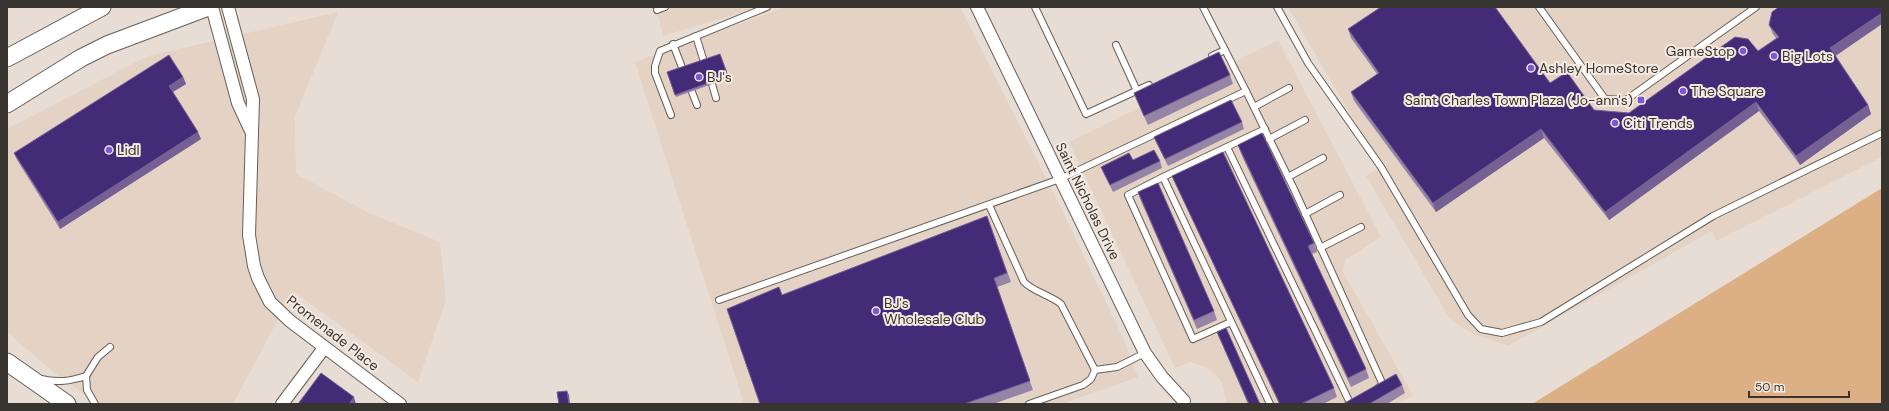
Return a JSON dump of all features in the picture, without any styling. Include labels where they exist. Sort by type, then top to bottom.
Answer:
[{"type":"main road","points":[[7,58],[102,7]]},
{"type":"main road","points":[[7,104],[81,58],[107,45],[146,29],[208,7]]},
{"type":"main road","points":[[7,362],[67,404]]},
{"type":"street","name":"Promenade Place","points":[[212,7],[238,102],[253,134]]},
{"type":"street","name":"Promenade Place","points":[[228,7],[253,99],[249,235],[251,253],[258,278],[270,302],[290,321],[400,404]]},
{"type":"street","name":"Saint Nicholas Drive","points":[[977,7],[1145,353],[1162,377],[1184,401]]},
{"type":"street","points":[[282,404],[324,348]]},
{"type":"lane","points":[[657,10],[665,7]]},
{"type":"lane","points":[[671,115],[658,82],[655,66],[660,51],[673,44],[767,7]]},
{"type":"lane","points":[[1035,7],[1086,114],[1158,81]]},
{"type":"lane","points":[[1203,7],[1288,177],[1383,385],[1370,392]]},
{"type":"lane","points":[[1277,7],[1308,63],[1381,167],[1468,314],[1481,329],[1495,332],[1502,333],[1541,322],[1713,216],[1882,133]]},
{"type":"lane","points":[[1539,7],[1605,99],[1626,100],[1756,7]]},
{"type":"lane","points":[[696,36],[704,62]]},
{"type":"lane","points":[[673,44],[683,70]]},
{"type":"lane","points":[[1116,45],[1138,91]]},
{"type":"lane","points":[[1205,60],[1225,50]]},
{"type":"lane","points":[[712,84],[716,98]]},
{"type":"lane","points":[[1254,107],[1289,88]]},
{"type":"lane","points":[[719,300],[1060,179],[1246,91]]},
{"type":"lane","points":[[692,92],[697,105]]},
{"type":"lane","points":[[1269,139],[1305,120]]},
{"type":"lane","points":[[1231,322],[1193,339],[1128,195],[1163,177],[1265,130]]},
{"type":"lane","points":[[1227,147],[1349,404],[1357,400]]},
{"type":"lane","points":[[1288,177],[1323,158]]},
{"type":"lane","points":[[1163,177],[1270,404]]},
{"type":"lane","points":[[1305,214],[1340,195]]},
{"type":"lane","points":[[989,205],[1024,282],[1029,287],[1054,298],[1061,304],[1095,370]]},
{"type":"lane","points":[[1320,248],[1361,227]]},
{"type":"lane","points":[[95,404],[87,390],[86,376],[98,357],[110,347]]},
{"type":"lane","points":[[1095,370],[1117,367],[1145,353]]},
{"type":"lane","points":[[1029,404],[1083,385],[1091,379],[1095,370]]},
{"type":"lane","points":[[28,377],[54,382],[70,381],[86,376]]},
{"type":"shaded area","points":[[656,7],[753,7],[740,13],[663,36]]},
{"type":"shaded area","points":[[785,7],[960,7],[1059,204],[1123,338],[1138,377],[1062,404],[744,404],[635,62]]},
{"type":"shaded area","points":[[1288,7],[1882,7],[1882,157],[1716,241],[1712,231],[1508,346],[1469,332],[1450,319],[1366,176],[1381,167]]},
{"type":"shaded area","points":[[338,12],[295,117],[296,174],[369,213],[440,242],[446,300],[418,382],[293,291],[233,404],[99,404],[57,375],[7,332],[7,129],[148,56]]},
{"type":"shaded area","points":[[1278,40],[1381,237],[1345,260],[1343,272],[1413,395],[1396,404],[1227,404],[1222,382],[1208,368],[1190,362],[1175,368],[1069,142]]},
{"type":"shaded area","points":[[1882,188],[1882,404],[1532,404]]},
{"type":"building","points":[[1381,7],[1495,7],[1550,83],[1567,72],[1594,110],[1629,113],[1735,37],[1748,39],[1758,51],[1779,37],[1769,25],[1772,12],[1779,7],[1882,7],[1882,13],[1830,48],[1868,105],[1796,156],[1756,102],[1605,212],[1541,129],[1433,203],[1351,92],[1379,73],[1348,29]]},
{"type":"building","points":[[1219,52],[1230,75],[1144,116],[1134,93]]},
{"type":"building","name":"BJ's","points":[[720,54],[728,76],[675,95],[667,72]]},
{"type":"building","name":"Lidl","points":[[169,55],[183,77],[169,86],[198,132],[58,222],[14,153]]},
{"type":"building","points":[[1231,100],[1242,122],[1165,159],[1154,137]]},
{"type":"building","points":[[1262,133],[1314,243],[1308,246],[1366,369],[1348,378],[1238,145]]},
{"type":"building","points":[[1154,150],[1160,161],[1110,185],[1101,167],[1129,153],[1133,160]]},
{"type":"building","points":[[1223,152],[1334,388],[1301,404],[1280,404],[1172,176]]},
{"type":"building","points":[[1158,183],[1214,311],[1194,320],[1138,192]]},
{"type":"building","name":"BJ's Wholesale Club","points":[[987,216],[1007,273],[994,278],[1030,381],[964,404],[760,404],[727,309],[779,287],[782,295]]},
{"type":"building","points":[[1226,328],[1260,404],[1249,404],[1217,332]]},
{"type":"building","points":[[321,373],[354,397],[349,404],[298,404]]},
{"type":"building","points":[[1396,374],[1402,385],[1369,404],[1343,404]]},
{"type":"building","points":[[567,391],[569,404],[559,404],[557,392]]},
{"type":"place","name":"GameStop","points":[[1743,51]]},
{"type":"place","name":"Big Lots","points":[[1774,56]]},
{"type":"place","name":"Ashley HomeStore","points":[[1531,68]]},
{"type":"place","name":"BJ's","points":[[699,77]]},
{"type":"place","name":"The Square","points":[[1683,91]]},
{"type":"place","name":"Saint Charles Town Plaza (Jo-ann's)","points":[[1641,100]]},
{"type":"place","name":"Citi Trends","points":[[1615,123]]},
{"type":"place","name":"Lidl","points":[[109,150]]},
{"type":"place","name":"BJ's Wholesale Club","points":[[876,311]]}]
